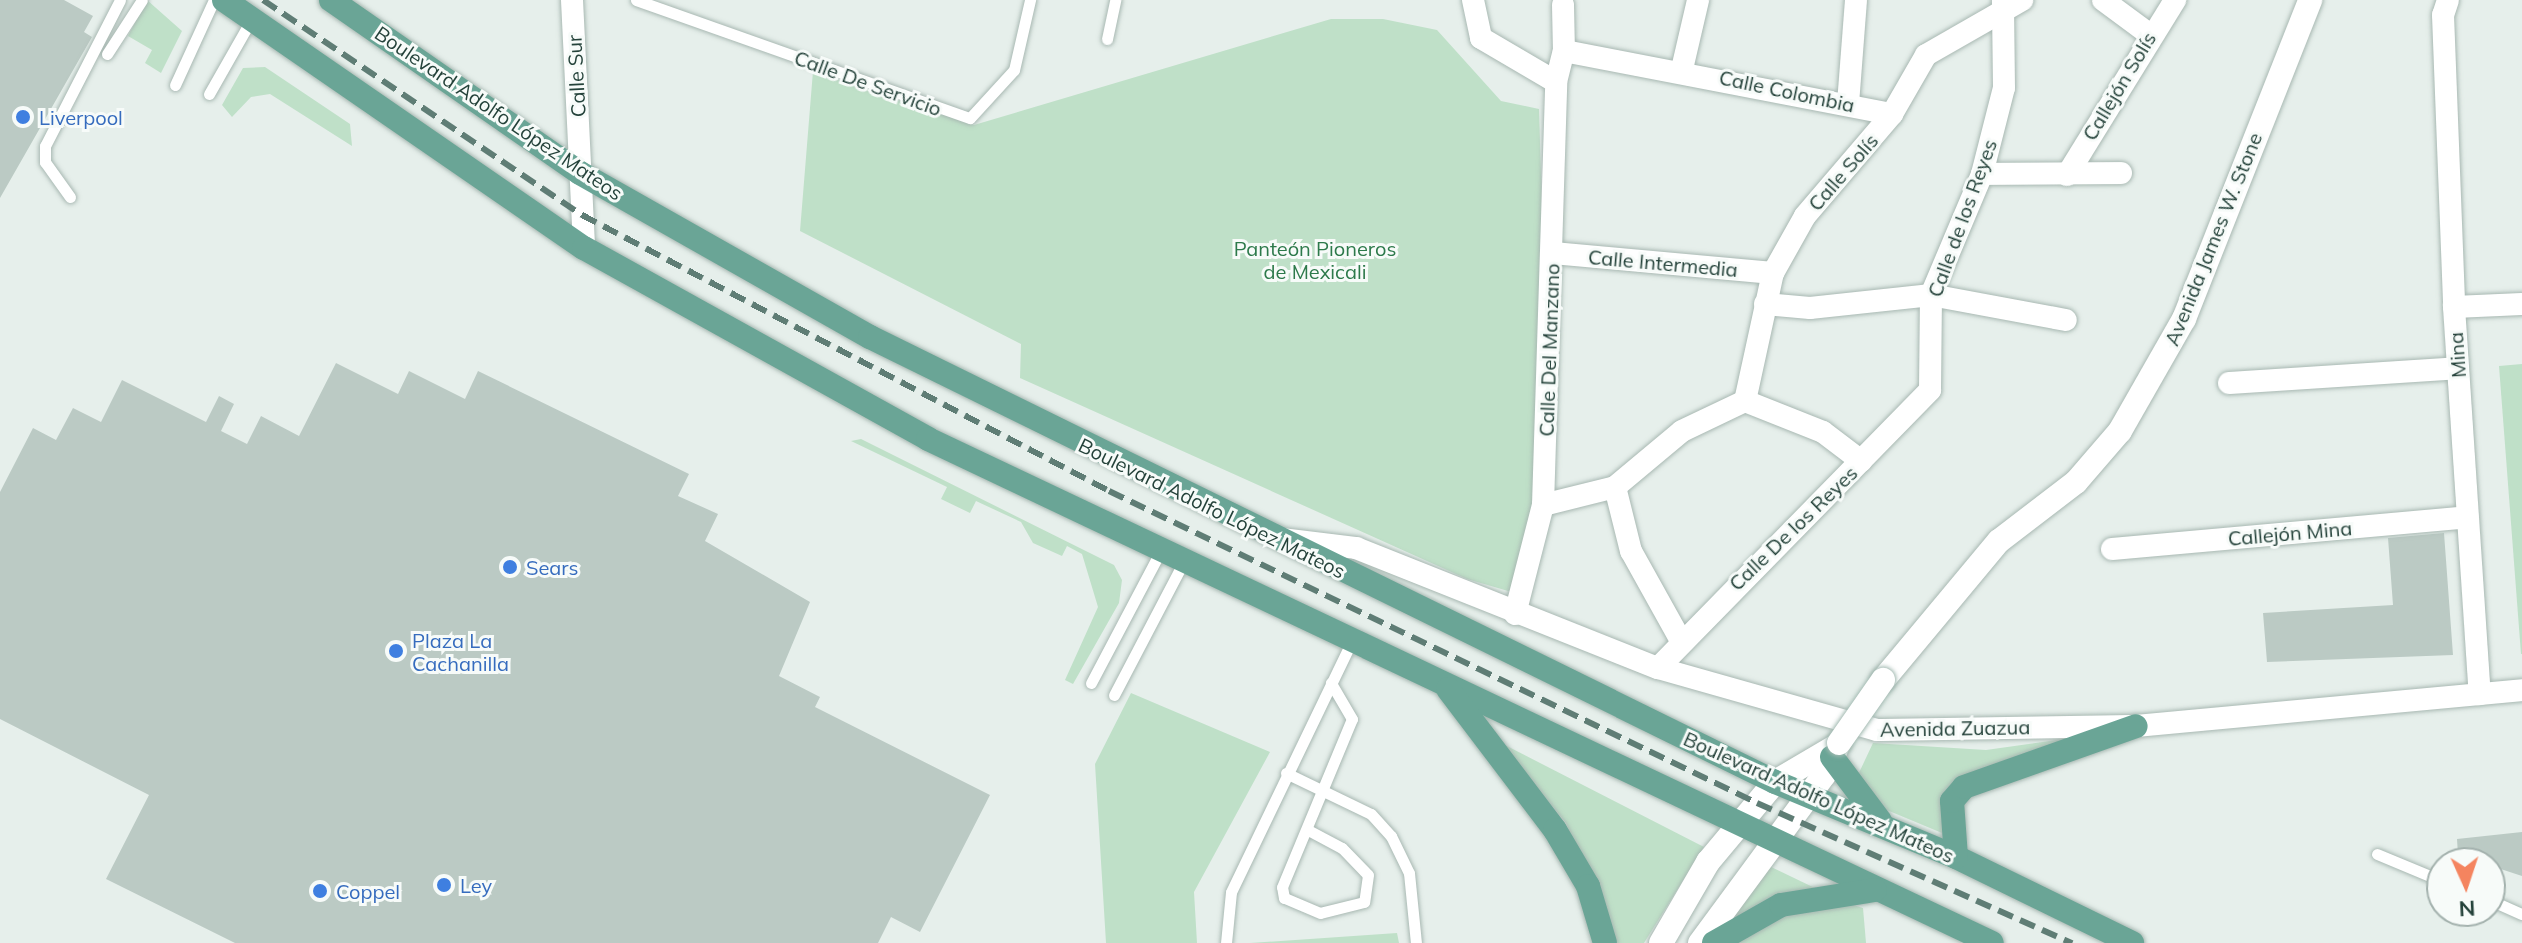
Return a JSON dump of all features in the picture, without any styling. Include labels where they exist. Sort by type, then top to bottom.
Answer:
[{"type":"main road","points":[[224,0],[584,248],[928,439],[1737,827],[1992,943]]},
{"type":"main road","name":"Boulevard Adolfo López Mateos","points":[[331,0],[580,173],[870,337],[1274,539],[1775,782],[1956,857],[2132,943]]},
{"type":"main road","name":"Avenida James W. Stone","points":[[1700,943],[1770,842],[1808,795],[1883,680],[1999,541],[2076,482],[2120,431],[2184,319],[2310,0]]},
{"type":"main road","points":[[1444,684],[1555,830],[1588,886],[1605,943]]},
{"type":"main road","points":[[1956,857],[1952,801],[1964,787],[2136,726]]},
{"type":"main road","points":[[1836,749],[1887,829]]},
{"type":"main road","name":"Avenida James W. Stone","points":[[1661,943],[1737,827],[1775,782],[1836,749]]},
{"type":"main road","points":[[1714,943],[1781,905],[1875,890]]},
{"type":"street","name":"Calle Sur","points":[[572,0],[584,248]]},
{"type":"street","points":[[1473,0],[1481,38],[1556,82],[1564,51],[1563,5]]},
{"type":"street","points":[[1682,69],[1698,0]]},
{"type":"street","points":[[1848,104],[1856,0]]},
{"type":"street","name":"Calle Solís","points":[[1745,401],[1773,273],[1805,216],[1892,114],[1926,55],[2002,8],[2022,0]]},
{"type":"street","points":[[2103,0],[2149,34]]},
{"type":"street","name":"Callejón Solís","points":[[2067,175],[2149,34],[2175,0]]},
{"type":"street","name":"Calle de los Reyes","points":[[1930,390],[1931,295],[1982,174],[2004,88],[2002,8]]},
{"type":"street","name":"Mina","points":[[2445,8],[2454,307],[2480,694]]},
{"type":"street","name":"Calle Colombia","points":[[1564,51],[1682,69],[1892,114]]},
{"type":"street","name":"Calle Del Manzano","points":[[1515,614],[1543,505],[1556,82]]},
{"type":"street","name":"Callejón Solís","points":[[1982,174],[2121,173]]},
{"type":"street","name":"Calle Intermedia","points":[[1553,253],[1773,273]]},
{"type":"street","points":[[1765,304],[1810,308],[1931,295],[2066,320]]},
{"type":"street","points":[[2454,307],[2522,304]]},
{"type":"street","points":[[2229,383],[2458,368]]},
{"type":"street","name":"Calle De los Reyes","points":[[1658,668],[1680,639],[1930,390]]},
{"type":"street","points":[[1543,505],[1615,487],[1682,431],[1745,401],[1823,432],[1861,461]]},
{"type":"street","points":[[1615,487],[1631,551],[1680,639]]},
{"type":"street","name":"Callejón Mina","points":[[2112,549],[2468,517]]},
{"type":"street","name":"Avenida Zuazua","points":[[1274,539],[1356,548],[1515,614],[1658,668],[1877,730],[2136,726],[2522,690]]},
{"type":"lane","points":[[70,197],[45,162],[45,146],[92,45],[120,0]]},
{"type":"lane","points":[[107,54],[142,0]]},
{"type":"lane","points":[[175,85],[214,0]]},
{"type":"lane","name":"Calle De Servicio","points":[[636,0],[970,118],[1014,70],[1030,0]]},
{"type":"lane","points":[[1107,39],[1115,0]]},
{"type":"lane","points":[[209,94],[251,20]]},
{"type":"lane","points":[[1091,683],[1160,552]]},
{"type":"lane","points":[[1114,695],[1183,563]]},
{"type":"lane","points":[[1226,943],[1231,892],[1351,643]]},
{"type":"lane","points":[[1308,830],[1342,848],[1368,875],[1364,902],[1320,913],[1284,898],[1308,830],[1352,719],[1331,683]]},
{"type":"lane","points":[[1286,773],[1371,814],[1391,836],[1409,873],[1416,943]]},
{"type":"lane","points":[[2377,854],[2426,874]]},
{"type":"green space","points":[[147,0],[182,31],[161,73],[145,63],[152,50],[128,36]]},
{"type":"green space","name":"Panteón Pioneros de Mexicali","points":[[1331,19],[1383,19],[1437,30],[1501,101],[1539,109],[1545,307],[1537,502],[1515,593],[1467,579],[1020,378],[1021,344],[800,231],[813,71],[974,125]]},
{"type":"green space","points":[[265,67],[350,124],[352,146],[270,94],[251,97],[232,117],[222,105],[243,68]]},
{"type":"green space","points":[[2522,364],[2522,654],[2521,654],[2499,366]]},
{"type":"green space","points":[[861,439],[1114,565],[1122,580],[1119,603],[1073,684],[1065,680],[1098,607],[1082,554],[1067,546],[1062,556],[1033,543],[1021,522],[976,501],[970,513],[941,499],[947,487],[851,441]]},
{"type":"green space","points":[[1131,693],[1270,752],[1194,892],[1197,943],[1106,943],[1095,764]]},
{"type":"green space","points":[[2079,737],[1957,778],[1943,803],[1942,833],[1882,808],[1857,777],[1873,743],[1986,750]]},
{"type":"green space","points":[[1501,743],[1704,847],[1644,943],[1616,943],[1566,823]]},
{"type":"green space","points":[[1765,864],[1819,890],[1757,905],[1710,936]]},
{"type":"green space","points":[[1847,903],[1863,908],[1866,943],[1727,943],[1777,915]]},
{"type":"green space","points":[[1397,933],[1399,943],[1250,943]]},
{"type":"building","name":"Liverpool","points":[[0,0],[64,0],[93,16],[84,32],[92,37],[0,198]]},
{"type":"building","name":"Plaza La Cachanilla","points":[[336,363],[398,394],[409,371],[465,399],[478,371],[689,474],[678,496],[718,514],[705,541],[810,602],[779,676],[820,697],[815,707],[990,795],[920,932],[891,917],[878,943],[235,943],[106,879],[149,795],[0,719],[0,492],[33,428],[56,440],[73,408],[101,422],[122,380],[206,422],[219,396],[234,404],[221,431],[247,444],[261,416],[299,436]]},
{"type":"building","points":[[2444,533],[2453,655],[2267,662],[2263,613],[2393,605],[2388,538]]},
{"type":"building","points":[[2522,832],[2522,876],[2506,871],[2506,847],[2458,847],[2457,839]]},
{"type":"railway","points":[[263,0],[582,215],[1109,491],[1757,803],[2072,943]]},
{"type":"place","name":"Liverpool","points":[[23,117]]},
{"type":"place","name":"Sears","points":[[510,567]]},
{"type":"place","name":"Plaza La Cachanilla","points":[[396,651]]},
{"type":"place","name":"Ley","points":[[444,885]]},
{"type":"place","name":"Coppel","points":[[320,891]]}]
